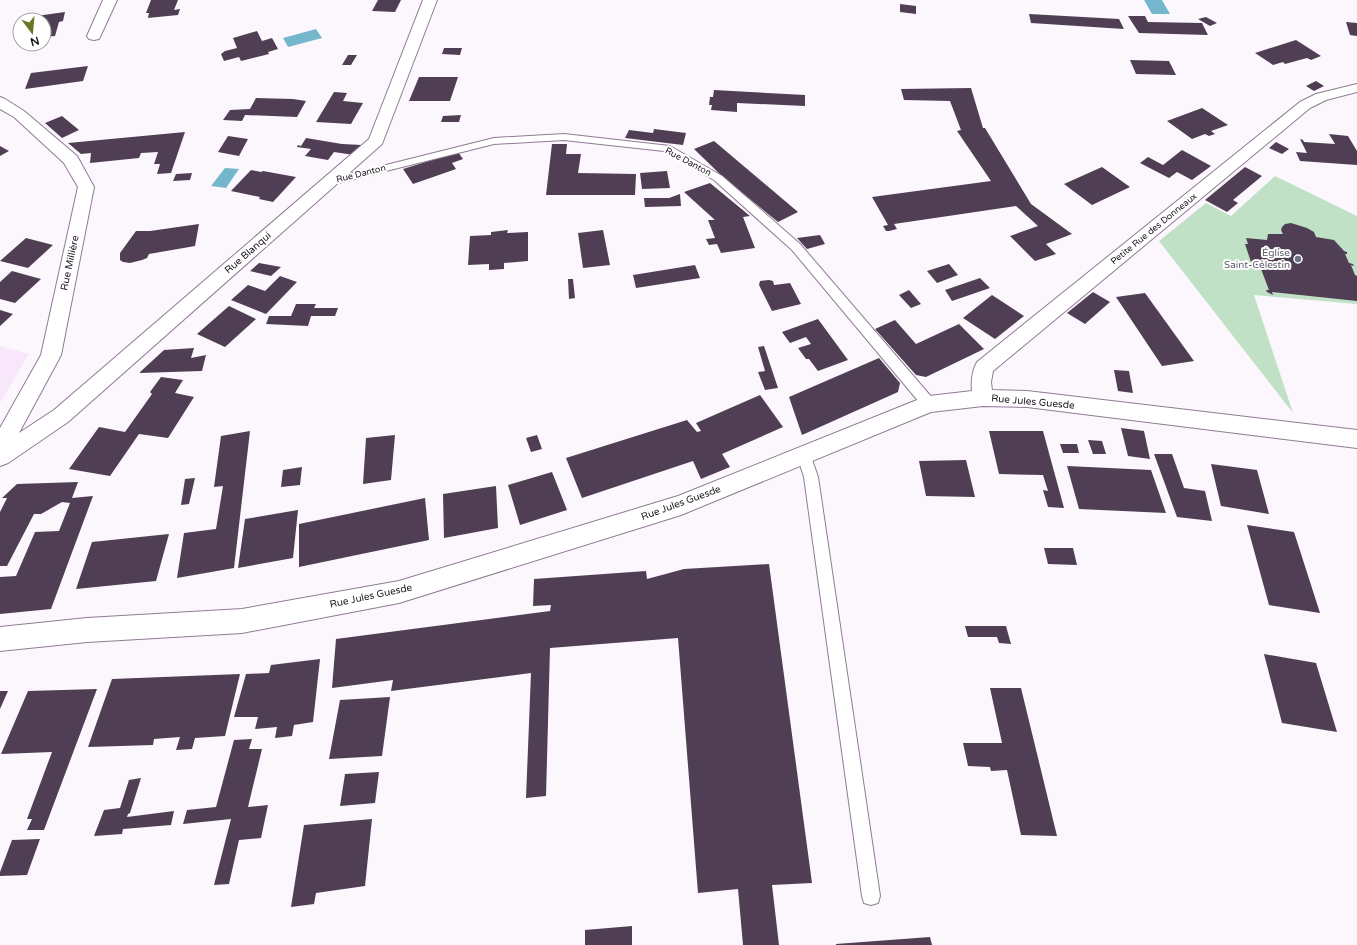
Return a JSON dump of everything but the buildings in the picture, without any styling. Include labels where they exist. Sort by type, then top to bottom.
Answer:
[{"type":"street","points":[[94,36],[110,0]]},
{"type":"street","name":"Rue Blanqui","points":[[0,457],[61,416],[376,141],[430,0]]},
{"type":"street","name":"Petite Rue des Donneaux","points":[[984,398],[981,382],[984,367],[990,362],[1306,105],[1321,97],[1357,88]]},
{"type":"street","name":"Rue Millière","points":[[0,102],[19,114],[71,160],[86,187],[51,355],[0,448]]},
{"type":"street","name":"Rue Jules Guesde","points":[[0,639],[87,630],[242,621],[399,592],[681,504],[929,404],[984,398],[1027,399],[1357,439]]},
{"type":"lane","name":"Rue Danton","points":[[330,182],[494,141],[564,138],[666,148],[718,178],[796,247],[929,404]]},
{"type":"lane","points":[[804,455],[811,477],[871,896]]},
{"type":"shaded area","points":[[0,346],[29,354],[0,403]]},
{"type":"green space","points":[[1275,176],[1357,216],[1357,304],[1254,295],[1293,413],[1159,241],[1206,203],[1231,216]]},
{"type":"water","points":[[1144,0],[1162,0],[1170,14],[1152,14]]},
{"type":"water","points":[[316,29],[322,38],[288,47],[283,38]]},
{"type":"water","points":[[225,168],[239,169],[226,188],[211,186]]},
{"type":"place","name":"Église Saint-Célestin","points":[[1298,259]]}]
